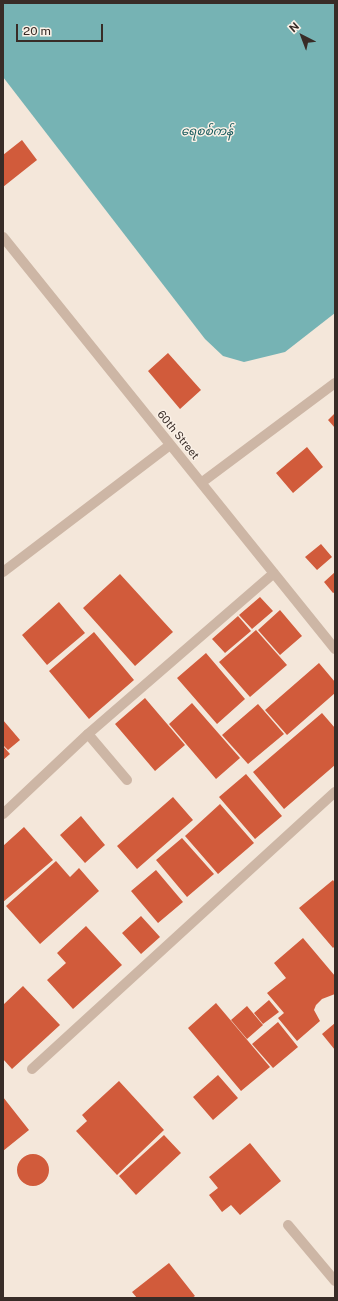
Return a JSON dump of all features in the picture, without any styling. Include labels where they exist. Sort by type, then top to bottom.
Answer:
[{"type":"street","name":"60th Street","points":[[3,237],[335,649]]},
{"type":"street","points":[[201,483],[335,383]]},
{"type":"street","points":[[3,572],[170,444]]},
{"type":"street","points":[[3,814],[88,734],[274,573]]},
{"type":"street","points":[[88,734],[127,780]]},
{"type":"street","points":[[32,1069],[335,792]]},
{"type":"street","points":[[288,1225],[335,1281]]},
{"type":"water","name":"ရေစစ်ကန်","points":[[3,3],[335,3],[335,313],[285,352],[244,362],[223,356],[205,339],[3,77]]},
{"type":"building","points":[[22,140],[37,160],[3,187],[3,155]]},
{"type":"building","points":[[168,353],[201,390],[180,409],[148,371]]},
{"type":"building","points":[[335,413],[335,428],[328,420]]},
{"type":"building","points":[[307,447],[323,467],[293,493],[276,473]]},
{"type":"building","points":[[321,544],[332,557],[317,570],[305,557]]},
{"type":"building","points":[[335,572],[335,592],[333,593],[324,582]]},
{"type":"building","points":[[120,574],[173,632],[135,666],[83,608]]},
{"type":"building","points":[[260,597],[273,611],[252,629],[239,615]]},
{"type":"building","points":[[59,602],[85,633],[47,665],[22,635]]},
{"type":"building","points":[[280,610],[302,636],[280,655],[258,630]]},
{"type":"building","points":[[238,616],[251,631],[225,653],[212,639]]},
{"type":"building","points":[[256,630],[287,665],[250,697],[219,662]]},
{"type":"building","points":[[94,632],[134,680],[89,719],[49,671]]},
{"type":"building","points":[[206,653],[245,699],[217,724],[177,678]]},
{"type":"building","points":[[319,663],[335,682],[335,693],[287,735],[265,710]]},
{"type":"building","points":[[145,698],[185,745],[155,771],[115,724]]},
{"type":"building","points":[[192,703],[240,758],[216,779],[169,724]]},
{"type":"building","points":[[258,704],[284,734],[248,764],[222,735]]},
{"type":"building","points":[[322,713],[335,728],[335,765],[284,809],[253,772]]},
{"type":"building","points":[[3,720],[20,740],[8,750],[3,745]]},
{"type":"building","points":[[3,746],[10,754],[3,760]]},
{"type":"building","points":[[246,774],[282,816],[255,839],[219,797]]},
{"type":"building","points":[[173,797],[193,820],[137,869],[117,846]]},
{"type":"building","points":[[220,804],[254,843],[218,874],[185,836]]},
{"type":"building","points":[[81,816],[105,845],[85,863],[60,835]]},
{"type":"building","points":[[24,827],[53,860],[3,902],[3,846]]},
{"type":"building","points":[[182,838],[214,874],[187,897],[156,860]]},
{"type":"building","points":[[56,861],[70,877],[79,868],[99,891],[40,944],[6,906]]},
{"type":"building","points":[[156,870],[183,902],[158,923],[131,891]]},
{"type":"building","points":[[333,880],[335,883],[335,946],[333,948],[299,908]]},
{"type":"building","points":[[141,916],[160,937],[141,954],[122,933]]},
{"type":"building","points":[[86,926],[122,965],[73,1009],[47,980],[66,963],[57,953]]},
{"type":"building","points":[[303,938],[335,976],[335,994],[322,999],[316,1005],[314,1010],[320,1021],[297,1041],[278,1018],[284,1013],[267,993],[286,978],[274,963]]},
{"type":"building","points":[[23,986],[60,1025],[12,1069],[3,1059],[3,1005]]},
{"type":"building","points":[[269,1000],[279,1012],[263,1024],[254,1013]]},
{"type":"building","points":[[216,1003],[270,1067],[241,1091],[188,1028]]},
{"type":"building","points":[[247,1006],[263,1025],[247,1039],[231,1020]]},
{"type":"building","points":[[278,1022],[298,1047],[273,1068],[252,1044]]},
{"type":"building","points":[[335,1023],[335,1050],[322,1034]]},
{"type":"building","points":[[218,1075],[238,1098],[213,1120],[193,1097]]},
{"type":"building","points":[[119,1081],[164,1130],[117,1175],[76,1131],[87,1121],[82,1115]]},
{"type":"building","points":[[3,1097],[29,1130],[3,1151]]},
{"type":"building","points":[[164,1135],[181,1153],[136,1195],[119,1176]]},
{"type":"building","points":[[250,1143],[281,1181],[240,1215],[231,1205],[222,1212],[209,1195],[218,1188],[209,1177]]},
{"type":"building","points":[[30,1154],[36,1154],[46,1161],[49,1170],[48,1176],[42,1183],[36,1186],[30,1186],[20,1179],[17,1173],[17,1167],[24,1157]]},
{"type":"building","points":[[169,1263],[195,1296],[192,1298],[137,1298],[132,1292]]}]
